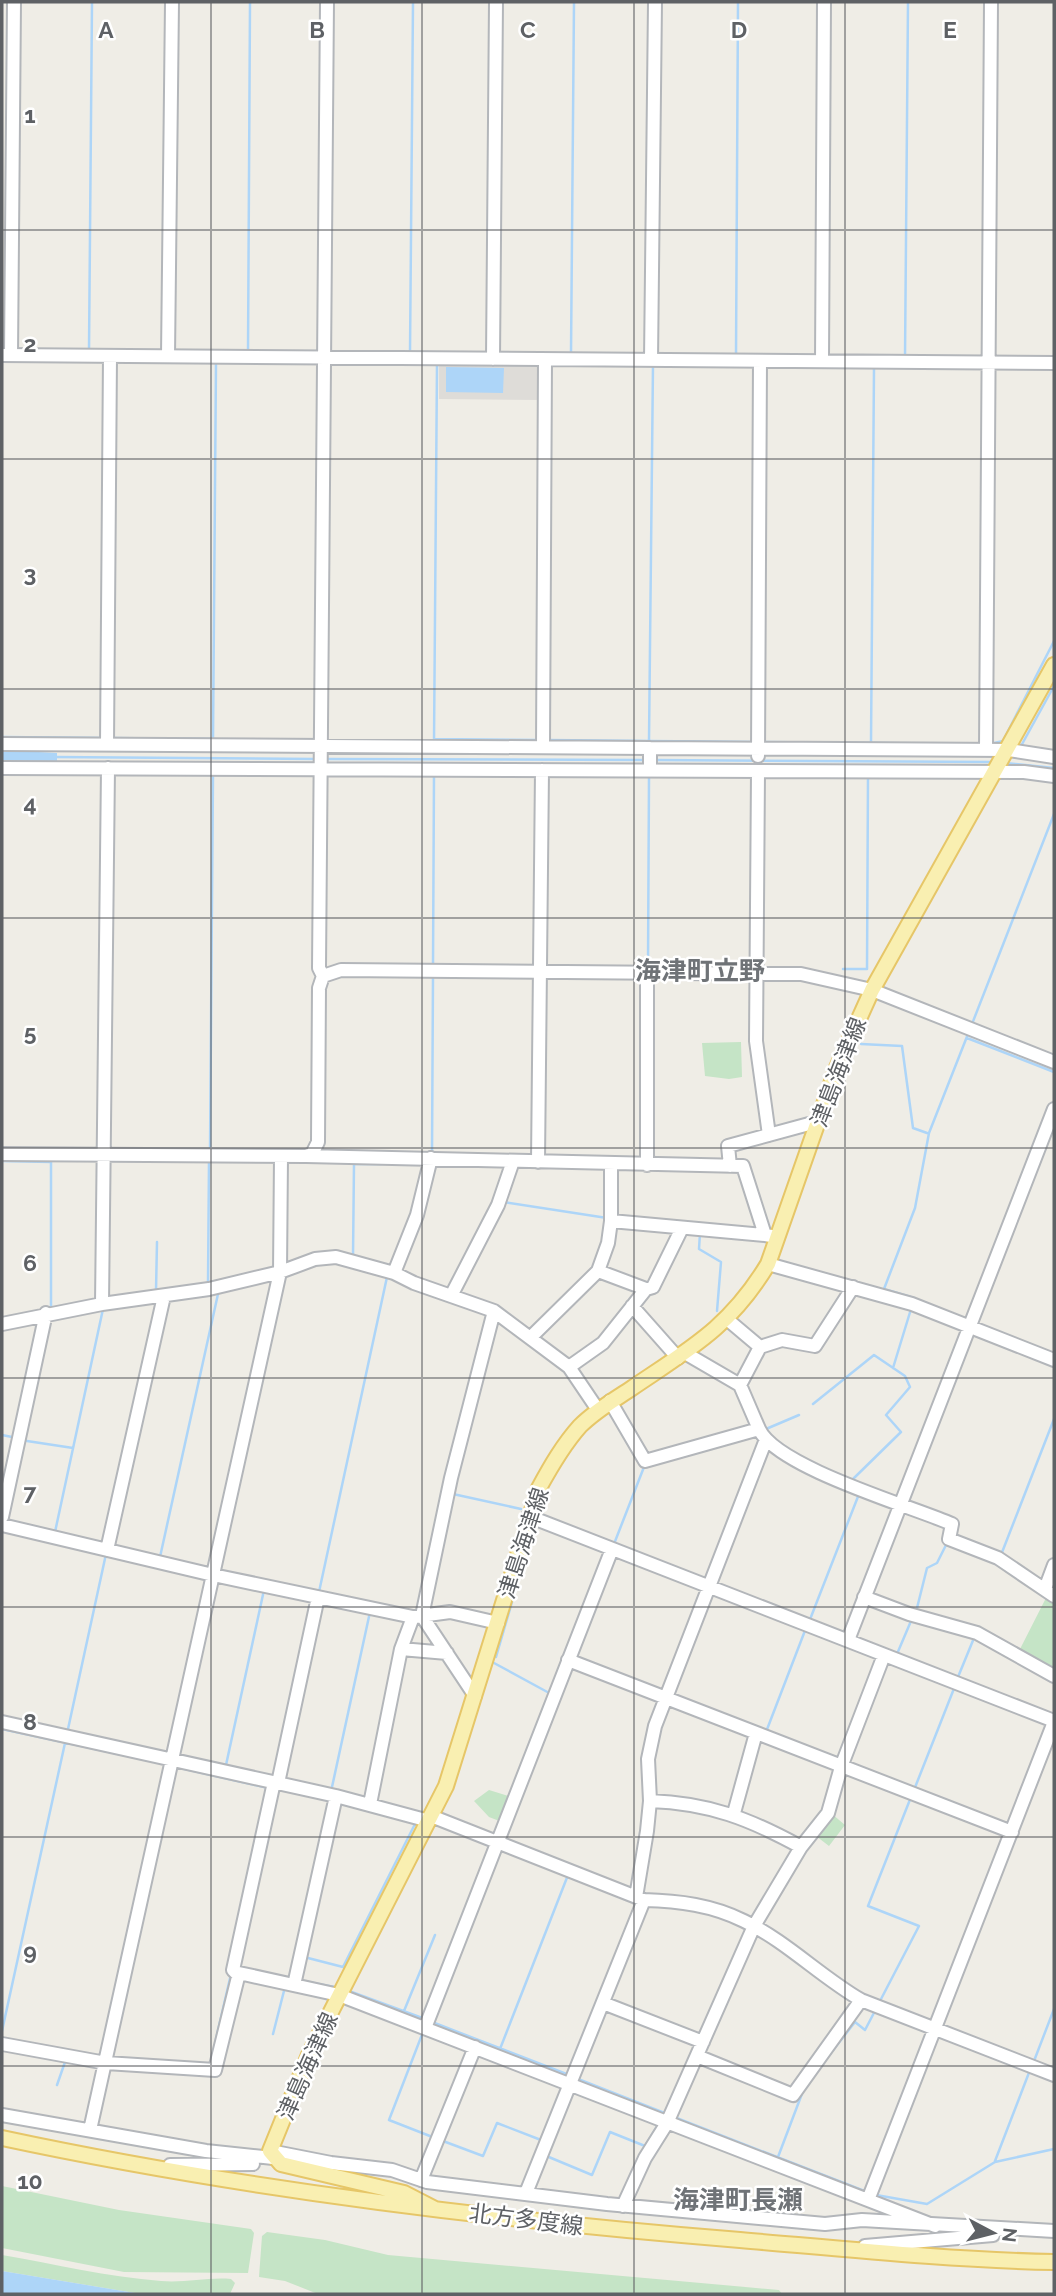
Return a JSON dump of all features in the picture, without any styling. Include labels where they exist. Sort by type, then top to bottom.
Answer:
[{"type":"main road","name":"津島海津線","points":[[271,2154],[309,2055],[446,1786],[498,1623],[528,1516],[539,1488],[563,1446],[604,1406],[681,1355],[727,1320],[747,1297],[768,1264],[771,1236],[850,1034],[1054,665]]},
{"type":"main road","name":"北方多度線","points":[[2,2138],[130,2165],[435,2209],[620,2230],[844,2249],[1054,2262]]},
{"type":"main road","points":[[271,2154],[292,2168],[404,2193],[435,2209]]},
{"type":"street","points":[[14,2],[6,355],[1054,363]]},
{"type":"street","points":[[167,356],[172,2]]},
{"type":"street","points":[[306,1156],[312,1154],[318,1142],[319,988],[323,976],[319,968],[327,2]]},
{"type":"street","points":[[493,359],[496,2]]},
{"type":"street","points":[[652,360],[655,2]]},
{"type":"street","points":[[822,361],[824,2]]},
{"type":"street","points":[[986,750],[991,2]]},
{"type":"street","points":[[107,744],[110,356]]},
{"type":"street","points":[[543,747],[545,360]]},
{"type":"street","points":[[758,752],[760,360]]},
{"type":"street","points":[[2,744],[322,748],[543,747],[758,772],[997,770],[1054,776]]},
{"type":"street","points":[[2,768],[542,770],[758,752],[1009,750],[1054,757]]},
{"type":"street","points":[[102,1304],[108,768]]},
{"type":"street","points":[[538,1162],[542,770]]},
{"type":"street","points":[[758,772],[755,1041],[769,1135]]},
{"type":"street","points":[[323,976],[341,970],[756,973],[820,976],[872,990],[1054,1062]]},
{"type":"street","points":[[647,972],[647,1165]]},
{"type":"street","points":[[848,1640],[1054,1109]]},
{"type":"street","points":[[730,1166],[728,1146],[809,1124],[816,1126]]},
{"type":"street","points":[[2,1154],[431,1158],[743,1166],[771,1236],[611,1221]]},
{"type":"street","points":[[90,2130],[280,1272],[281,1157]]},
{"type":"street","points":[[394,1273],[417,1215],[431,1158]]},
{"type":"street","points":[[452,1296],[498,1205],[513,1161]]},
{"type":"street","points":[[532,1336],[598,1271],[608,1243],[611,1221],[611,1164]]},
{"type":"street","points":[[569,1367],[603,1343],[646,1289],[653,1287],[682,1228]]},
{"type":"street","points":[[2,1324],[102,1304],[209,1289],[280,1272],[315,1259],[336,1257],[394,1273],[494,1311],[532,1336],[569,1367],[604,1406],[645,1461],[759,1429]]},
{"type":"street","points":[[768,1264],[912,1304],[1054,1360]]},
{"type":"street","points":[[598,1271],[646,1289]]},
{"type":"street","points":[[740,1385],[760,1347],[782,1340],[815,1346],[853,1287]]},
{"type":"street","points":[[107,1550],[164,1296]]},
{"type":"street","points":[[632,1306],[681,1355],[740,1385],[765,1442],[804,1466],[952,1524],[949,1539],[998,1558],[1050,1592],[1054,1565]]},
{"type":"street","points":[[370,1804],[401,1649],[417,1616],[494,1311]]},
{"type":"street","points":[[2,1517],[46,1314]]},
{"type":"street","points":[[727,1320],[760,1347]]},
{"type":"street","points":[[526,2193],[603,2003],[640,1898],[650,1801],[648,1759],[655,1726],[765,1442]]},
{"type":"street","points":[[528,1516],[1054,1721],[869,2200]]},
{"type":"street","points":[[2,1525],[318,1597],[417,1616],[450,1612],[498,1623]]},
{"type":"street","points":[[425,2028],[612,1549]]},
{"type":"street","points":[[318,1597],[233,1970],[238,1975],[339,1995],[935,2226]]},
{"type":"street","points":[[864,1597],[909,1614],[977,1633],[1054,1675]]},
{"type":"street","points":[[417,1616],[447,1653],[475,1696]]},
{"type":"street","points":[[401,1649],[447,1653]]},
{"type":"street","points":[[623,2206],[645,2158],[667,2123],[754,1926],[801,1847],[828,1813],[841,1767],[884,1655]]},
{"type":"street","points":[[568,1660],[1012,1832]]},
{"type":"street","points":[[2,1722],[430,1819],[640,1898],[708,1907],[754,1926],[835,1985],[862,2000],[1054,2075]]},
{"type":"street","points":[[734,1813],[757,1733]]},
{"type":"street","points":[[294,1985],[336,1796]]},
{"type":"street","points":[[650,1801],[675,1802],[734,1813],[801,1847]]},
{"type":"street","points":[[2,2044],[106,2063],[215,2070],[238,1975]]},
{"type":"street","points":[[697,2056],[793,2095],[862,2000]]},
{"type":"street","points":[[603,2003],[703,2042]]},
{"type":"street","points":[[421,2180],[475,2047]]},
{"type":"street","points":[[2,2115],[206,2151],[271,2154],[392,2169],[421,2180],[482,2190],[623,2206],[825,2224],[862,2220],[1029,2230],[1054,2234]]},
{"type":"street","points":[[130,2165],[250,2164],[271,2154]]},
{"type":"street","points":[[844,2249],[1012,2234],[1029,2230]]},
{"type":"shaded area","points":[[439,362],[541,365],[541,400],[439,399]]},
{"type":"green space","points":[[741,1042],[742,1077],[729,1079],[705,1076],[702,1043]]},
{"type":"green space","points":[[1048,1594],[1054,1598],[1054,1672],[1018,1653]]},
{"type":"green space","points":[[489,1790],[512,1797],[502,1822],[489,1817],[474,1801]]},
{"type":"green space","points":[[832,1814],[845,1825],[829,1846],[816,1836]]},
{"type":"green space","points":[[2,2186],[119,2210],[251,2229],[254,2233],[248,2273],[124,2272],[2,2248]]},
{"type":"green space","points":[[267,2232],[325,2240],[388,2255],[779,2290],[782,2294],[318,2294],[285,2281],[259,2277],[262,2236]]},
{"type":"green space","points":[[2,2255],[141,2279],[231,2279],[235,2283],[230,2294],[141,2294],[2,2271]]},
{"type":"water","points":[[446,367],[504,368],[503,393],[446,392]]},
{"type":"water","points":[[2,750],[57,753],[57,761],[2,761]]},
{"type":"water","points":[[2,2271],[141,2294],[2,2294]]},
{"type":"waterway","points":[[89,351],[92,2]]},
{"type":"waterway","points":[[248,353],[250,2]]},
{"type":"waterway","points":[[410,353],[413,2]]},
{"type":"waterway","points":[[571,354],[574,2]]},
{"type":"waterway","points":[[736,355],[738,2]]},
{"type":"waterway","points":[[905,358],[908,2]]},
{"type":"waterway","points":[[110,738],[213,739],[216,362]]},
{"type":"waterway","points":[[649,741],[653,364]]},
{"type":"waterway","points":[[434,742],[437,365]]},
{"type":"waterway","points":[[871,743],[874,369]]},
{"type":"waterway","points":[[990,744],[1003,741],[1054,641]]},
{"type":"waterway","points":[[1021,746],[1054,686]]},
{"type":"waterway","points":[[2,737],[103,738]]},
{"type":"waterway","points":[[434,739],[538,740]]},
{"type":"waterway","points":[[547,740],[754,742]]},
{"type":"waterway","points":[[762,742],[982,744]]},
{"type":"waterway","points":[[53,757],[316,759]]},
{"type":"waterway","points":[[326,759],[645,760]]},
{"type":"waterway","points":[[655,760],[992,762]]},
{"type":"waterway","points":[[1005,763],[1054,768]]},
{"type":"waterway","points":[[210,1151],[213,774]]},
{"type":"waterway","points":[[433,964],[434,775]]},
{"type":"waterway","points":[[648,966],[649,776]]},
{"type":"waterway","points":[[843,969],[867,969],[868,776]]},
{"type":"waterway","points":[[972,1024],[1054,814]]},
{"type":"waterway","points":[[432,1154],[433,976]]},
{"type":"waterway","points":[[913,1300],[914,1298],[884,1289],[915,1208],[929,1133],[968,1034]]},
{"type":"waterway","points":[[967,1038],[1054,1072]]},
{"type":"waterway","points":[[861,1044],[902,1046],[913,1128],[927,1133]]},
{"type":"waterway","points":[[2,1161],[51,1162],[51,1307]]},
{"type":"waterway","points":[[208,1284],[209,1161]]},
{"type":"waterway","points":[[353,1256],[354,1164],[381,1164]]},
{"type":"waterway","points":[[503,1202],[607,1218]]},
{"type":"waterway","points":[[700,1233],[699,1249],[721,1262],[717,1311]]},
{"type":"waterway","points":[[156,1291],[157,1242]]},
{"type":"waterway","points":[[322,1592],[319,1592],[387,1277]]},
{"type":"waterway","points":[[160,1557],[218,1294]]},
{"type":"waterway","points":[[55,1532],[103,1309]]},
{"type":"waterway","points":[[893,1368],[911,1309]]},
{"type":"waterway","points":[[813,1404],[874,1355],[905,1376],[910,1387],[886,1415],[901,1432],[853,1479]]},
{"type":"waterway","points":[[766,1429],[799,1415]]},
{"type":"waterway","points":[[1001,1555],[1054,1419]]},
{"type":"waterway","points":[[2,1435],[12,1437]]},
{"type":"waterway","points":[[27,1441],[73,1448]]},
{"type":"waterway","points":[[614,1544],[644,1467]]},
{"type":"waterway","points":[[453,1494],[521,1509]]},
{"type":"waterway","points":[[809,1622],[859,1494]]},
{"type":"waterway","points":[[526,1555],[531,1538]]},
{"type":"waterway","points":[[916,1612],[927,1568],[937,1563],[947,1543]]},
{"type":"waterway","points":[[68,1729],[106,1554]]},
{"type":"waterway","points":[[496,1657],[521,1571]]},
{"type":"waterway","points":[[226,1765],[264,1590]]},
{"type":"waterway","points":[[332,1787],[370,1612]]},
{"type":"waterway","points":[[897,1654],[911,1621],[913,1622]]},
{"type":"waterway","points":[[766,1732],[806,1628]]},
{"type":"waterway","points":[[958,1677],[974,1638]]},
{"type":"waterway","points":[[494,1663],[551,1694]]},
{"type":"waterway","points":[[914,1790],[955,1686]]},
{"type":"waterway","points":[[2,1729],[165,1764]]},
{"type":"waterway","points":[[2,2031],[65,1743]]},
{"type":"waterway","points":[[176,1767],[268,1788]]},
{"type":"waterway","points":[[880,2001],[919,1926],[868,1906],[911,1797]]},
{"type":"waterway","points":[[308,1958],[343,1967],[416,1822]]},
{"type":"waterway","points":[[500,2049],[568,1875]]},
{"type":"waterway","points":[[404,2011],[435,1935]]},
{"type":"waterway","points":[[216,2039],[231,1974]]},
{"type":"waterway","points":[[303,1981],[334,1987]]},
{"type":"waterway","points":[[273,2034],[285,1987]]},
{"type":"waterway","points":[[349,1991],[425,2019]]},
{"type":"waterway","points":[[830,2054],[855,2022],[865,2030],[876,2009]]},
{"type":"waterway","points":[[1034,2061],[1054,2009]]},
{"type":"waterway","points":[[432,2022],[569,2075]]},
{"type":"waterway","points":[[423,2032],[389,2120],[435,2138]]},
{"type":"waterway","points":[[57,2085],[65,2062]]},
{"type":"waterway","points":[[995,2161],[1030,2070]]},
{"type":"waterway","points":[[578,2079],[667,2114]]},
{"type":"waterway","points":[[778,2157],[803,2091]]},
{"type":"waterway","points":[[674,2117],[867,2192]]},
{"type":"waterway","points":[[443,2141],[483,2156],[497,2123],[541,2140]]},
{"type":"waterway","points":[[544,2155],[592,2175],[610,2132],[645,2146],[658,2125]]},
{"type":"waterway","points":[[876,2195],[927,2204],[995,2162],[1054,2149]]},
{"type":"district","name":"海津町立野","points":[[700,971]]},
{"type":"district","name":"海津町長瀬","points":[[738,2200]]}]
